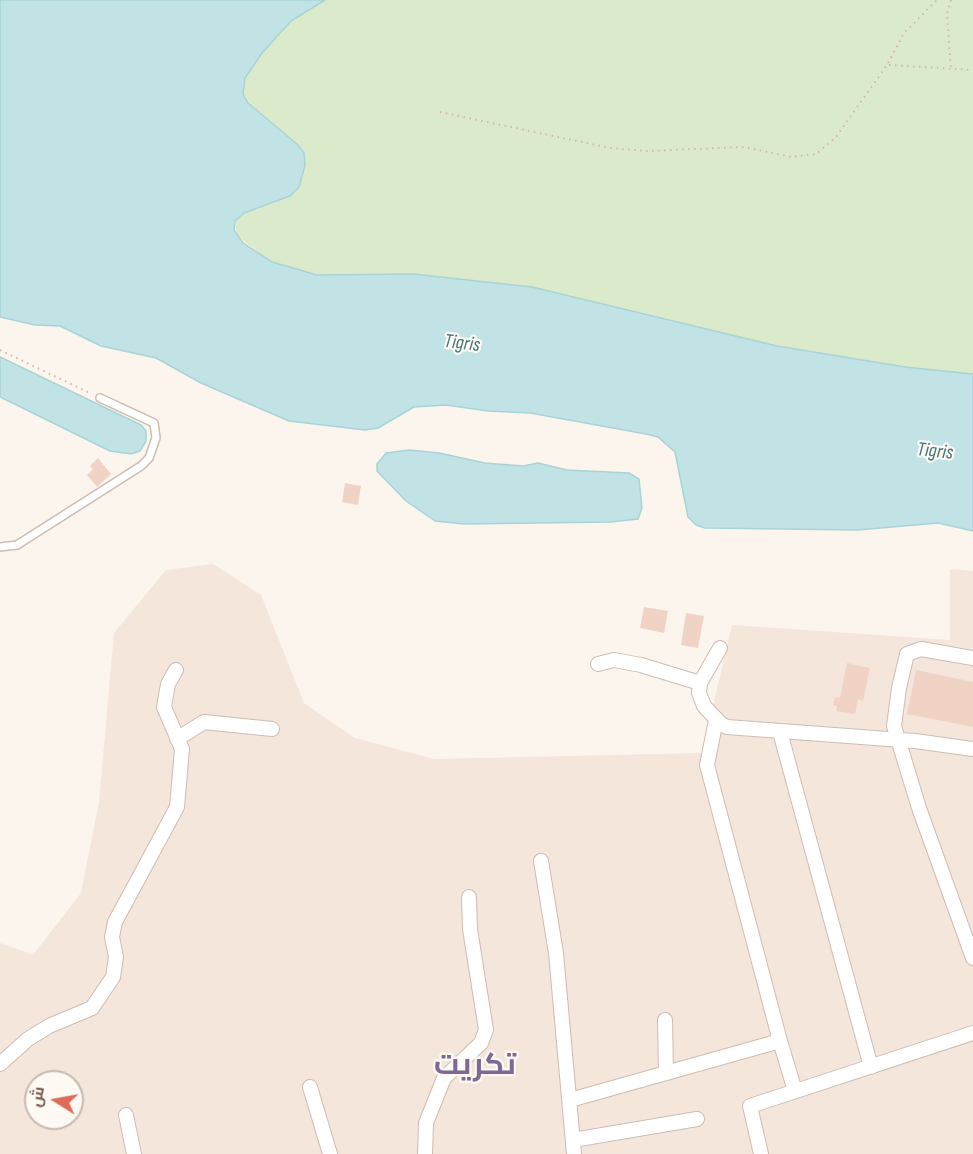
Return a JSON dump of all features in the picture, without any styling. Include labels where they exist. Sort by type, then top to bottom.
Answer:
[{"type":"street","points":[[720,648],[700,683],[701,702],[716,720],[735,729],[896,740],[973,749]]},
{"type":"street","points":[[973,658],[921,649],[907,654],[899,688],[894,726],[896,740],[973,958]]},
{"type":"street","points":[[598,664],[614,660],[642,665],[700,683]]},
{"type":"street","points":[[0,1064],[28,1039],[49,1026],[92,1008],[113,977],[116,957],[112,938],[115,922],[177,807],[182,749],[164,707],[168,684],[176,670]]},
{"type":"street","points":[[716,720],[706,765],[795,1091]]},
{"type":"street","points":[[177,739],[204,722],[272,729]]},
{"type":"street","points":[[780,732],[871,1067]]},
{"type":"street","points":[[541,861],[556,953],[574,1154]]},
{"type":"street","points":[[422,1153],[426,1123],[444,1078],[481,1043],[486,1030],[470,929],[469,897]]},
{"type":"street","points":[[665,1020],[666,1073]]},
{"type":"street","points":[[761,1154],[750,1106],[973,1033]]},
{"type":"street","points":[[570,1100],[780,1041]]},
{"type":"street","points":[[310,1087],[330,1154]]},
{"type":"street","points":[[126,1115],[134,1154]]},
{"type":"street","points":[[573,1140],[697,1119]]},
{"type":"lane","points":[[0,547],[17,545],[141,466],[149,458],[156,438],[154,423],[100,398]]},
{"type":"path","points":[[440,112],[610,148],[645,151],[744,147],[791,157],[816,154],[836,137],[888,65],[904,33],[937,0]]},
{"type":"path","points":[[951,0],[947,14],[951,69]]},
{"type":"path","points":[[888,65],[973,70]]},
{"type":"path","points":[[0,350],[100,398]]},
{"type":"shaded area","points":[[213,564],[261,595],[304,703],[355,738],[434,759],[702,753],[732,625],[950,640],[950,569],[973,571],[973,1154],[0,1154],[0,943],[33,955],[81,893],[99,802],[114,633],[166,570]]},
{"type":"green space","points":[[325,0],[973,0],[973,374],[905,367],[777,346],[532,287],[413,274],[317,275],[272,262],[237,236],[235,221],[244,213],[277,202],[298,145],[248,103],[243,94],[245,78],[262,53],[291,21]]},
{"type":"water","name":"Tigris","points":[[0,0],[325,0],[291,21],[262,53],[245,78],[243,94],[248,103],[298,145],[304,153],[305,165],[299,187],[290,196],[244,213],[235,221],[234,230],[243,243],[272,262],[317,275],[413,274],[532,287],[777,346],[905,367],[973,374],[973,531],[938,523],[858,530],[705,528],[696,525],[688,517],[675,452],[658,437],[530,413],[488,411],[446,405],[414,407],[378,428],[365,430],[289,421],[201,383],[156,358],[101,346],[60,326],[35,325],[0,317]]},
{"type":"water","points":[[0,357],[141,425],[146,431],[146,441],[140,451],[131,454],[110,451],[0,397]]},
{"type":"water","points":[[409,450],[439,453],[485,463],[523,466],[538,463],[567,470],[629,473],[639,479],[642,508],[638,519],[611,522],[464,524],[435,521],[406,501],[377,471],[377,464],[386,453]]},
{"type":"building","points":[[98,458],[111,474],[97,487],[87,475],[93,469],[90,466]]},
{"type":"building","points":[[345,483],[361,486],[358,505],[342,502]]},
{"type":"building","points":[[644,607],[668,611],[664,633],[640,628]]},
{"type":"building","points":[[686,613],[704,616],[698,648],[681,645]]},
{"type":"building","points":[[847,663],[870,668],[863,701],[858,699],[855,714],[836,711],[837,706],[833,705],[835,697],[840,698]]},
{"type":"building","points":[[916,670],[973,682],[973,727],[907,714]]},
{"type":"district","name":"تكريت","points":[[475,1066]]}]
